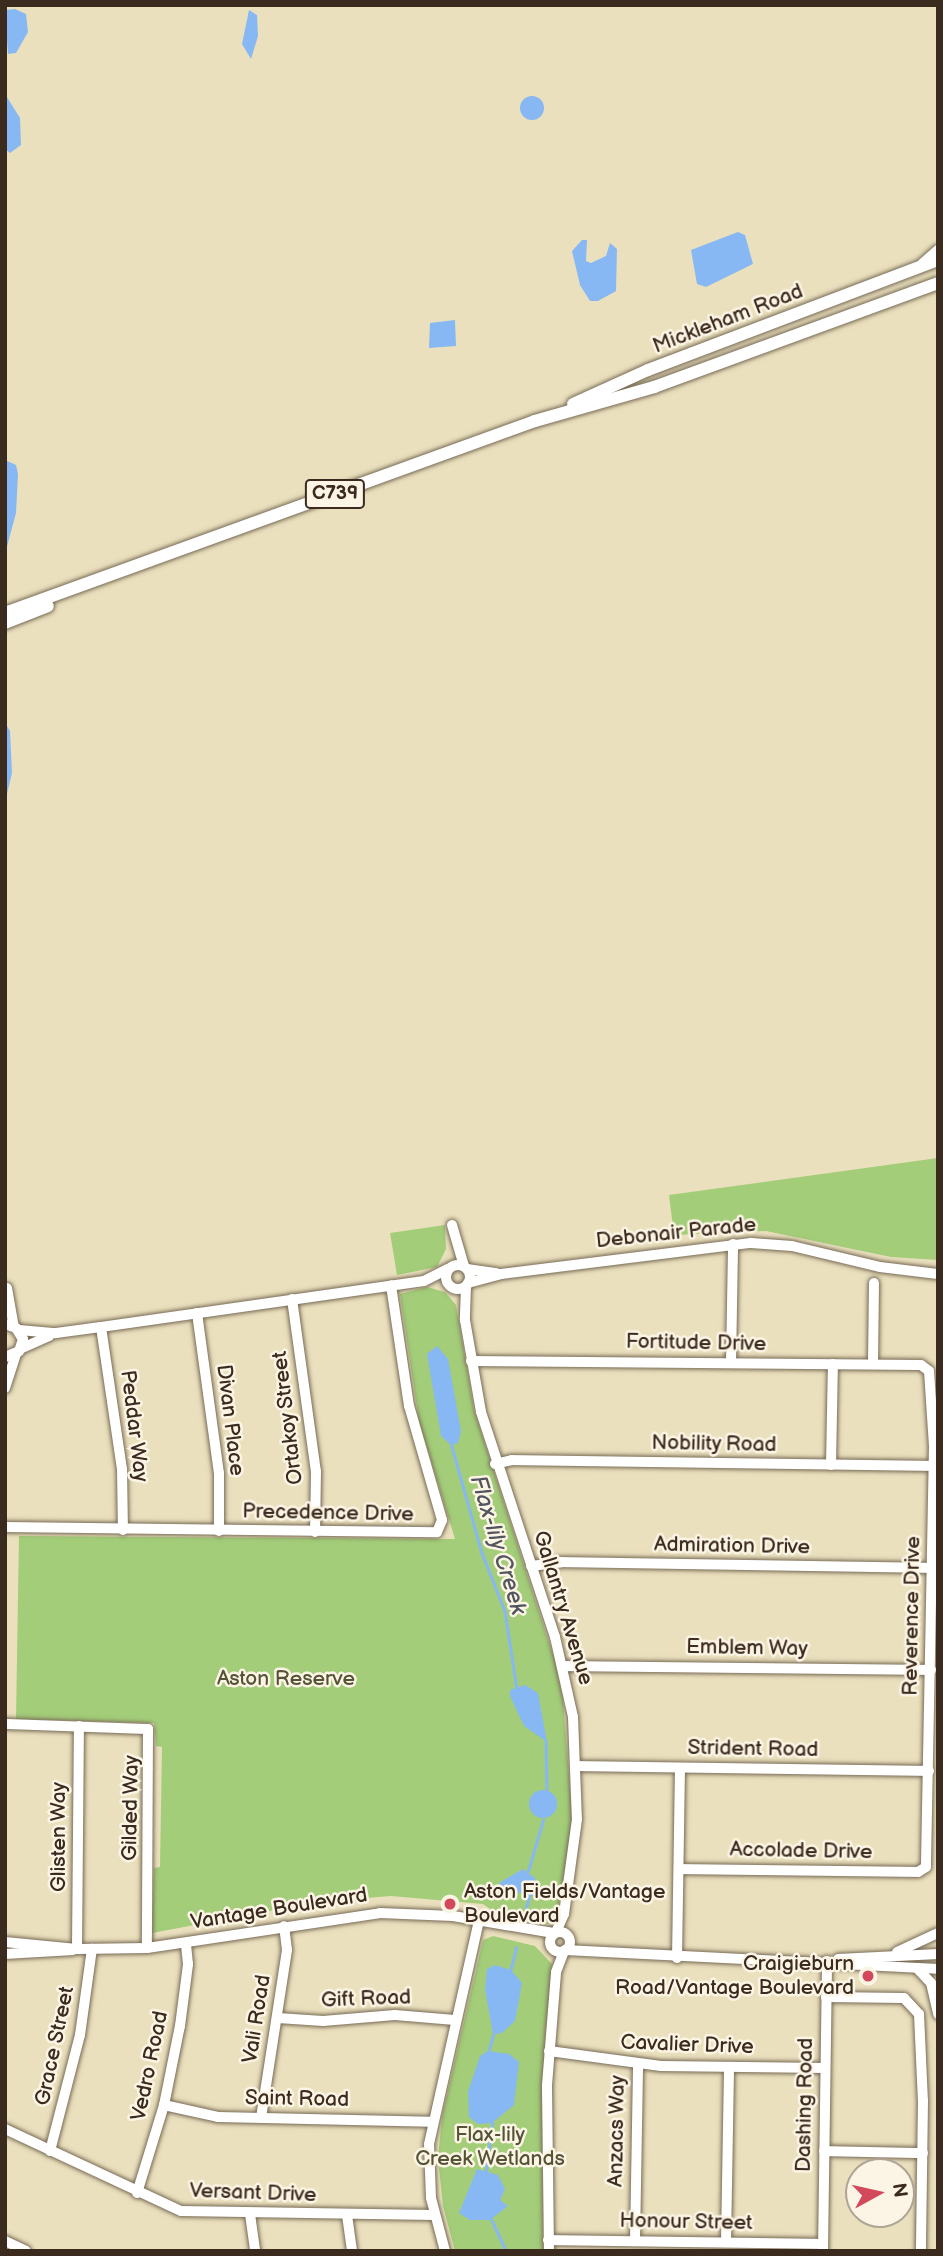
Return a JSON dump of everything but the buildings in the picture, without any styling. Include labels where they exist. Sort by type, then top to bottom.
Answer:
[{"type":"main road","name":"Mickleham Road","points":[[535,421],[648,370],[938,260]]},
{"type":"main road","name":"Mickleham Road","points":[[5,613],[535,421],[654,387],[938,283]]},
{"type":"main road","name":"Mickleham Road","points":[[5,623],[135,567]]},
{"type":"street","points":[[917,268],[938,250]]},
{"type":"street","points":[[13,1327],[56,1333],[424,1281],[451,1286],[449,1268],[452,1229],[465,1268]]},
{"type":"street","points":[[731,1363],[733,1244]]},
{"type":"street","name":"Debonair Parade","points":[[451,1286],[500,1274],[733,1244],[792,1246],[880,1267],[938,1274]]},
{"type":"street","points":[[424,1281],[449,1268]]},
{"type":"street","name":"Debonair Parade","points":[[449,1268],[500,1274]]},
{"type":"street","name":"Gallantry Avenue","points":[[465,1268],[465,1320],[471,1361],[495,1464],[563,1666],[577,1766],[576,1831],[561,1934]]},
{"type":"street","points":[[873,1364],[874,1283]]},
{"type":"street","name":"Precedence Drive","points":[[5,1527],[427,1534],[442,1526],[409,1406],[391,1285]]},
{"type":"street","name":"Gallantry Avenue","points":[[451,1286],[465,1320]]},
{"type":"street","points":[[5,1293],[7,1288],[19,1351],[5,1388]]},
{"type":"street","name":"Ortakoy Street","points":[[292,1299],[316,1471],[315,1532]]},
{"type":"street","name":"Divan Place","points":[[197,1313],[219,1473],[219,1531]]},
{"type":"street","name":"Peddar Way","points":[[101,1327],[122,1469],[123,1530]]},
{"type":"street","points":[[5,1357],[56,1333]]},
{"type":"street","name":"Fortitude Drive","points":[[471,1361],[921,1365]]},
{"type":"street","points":[[831,1465],[833,1364]]},
{"type":"street","name":"Reverence Drive","points":[[921,1365],[930,1375],[933,1466],[928,1861],[922,1871]]},
{"type":"street","name":"Nobility Road","points":[[495,1464],[512,1460],[933,1466]]},
{"type":"street","name":"Admiration Drive","points":[[531,1566],[562,1562],[932,1568]]},
{"type":"street","name":"Emblem Way","points":[[563,1666],[930,1670]]},
{"type":"street","name":"Gilded Way","points":[[5,1724],[140,1726],[151,1734],[147,1948]]},
{"type":"street","name":"Glisten Way","points":[[77,1949],[79,1726]]},
{"type":"street","name":"Strident Road","points":[[577,1766],[929,1771]]},
{"type":"street","points":[[677,1958],[680,1768]]},
{"type":"street","name":"Accolade Drive","points":[[679,1869],[922,1871]]},
{"type":"street","name":"Vantage Boulevard","points":[[5,1942],[77,1949],[147,1948],[380,1913],[479,1920],[528,1932],[561,1934],[589,1949]]},
{"type":"street","points":[[445,2251],[434,2215],[428,2164],[431,2122],[479,1920]]},
{"type":"street","name":"Vali Road","points":[[261,2118],[287,1950],[284,1926]]},
{"type":"street","name":"Vantage Boulevard","points":[[528,1932],[558,1949],[589,1949],[677,1958],[827,1961],[938,1969]]},
{"type":"street","points":[[893,1954],[938,1933]]},
{"type":"street","points":[[558,1949],[561,1934]]},
{"type":"street","points":[[549,2245],[549,2051],[561,1934]]},
{"type":"street","name":"Vedro Road","points":[[137,2193],[164,2105],[188,1972],[186,1944]]},
{"type":"street","name":"Vantage Boulevard","points":[[5,1954],[38,1956],[77,1949]]},
{"type":"street","name":"Grace Street","points":[[50,2151],[80,2035],[92,1949]]},
{"type":"street","name":"Vantage Boulevard","points":[[827,1961],[893,1954],[938,1954]]},
{"type":"street","name":"Dashing Road","points":[[823,2247],[827,1961]]},
{"type":"street","points":[[916,1968],[931,1983],[938,2014]]},
{"type":"street","points":[[826,1997],[897,1997],[916,2007],[920,2029],[923,2153],[921,2251]]},
{"type":"street","name":"Gift Road","points":[[278,2018],[323,2021],[395,2015],[455,2020]]},
{"type":"street","name":"Cavalier Drive","points":[[549,2051],[638,2064],[825,2068]]},
{"type":"street","name":"Anzacs Way","points":[[635,2241],[638,2064]]},
{"type":"street","points":[[726,2242],[729,2067]]},
{"type":"street","name":"Saint Road","points":[[164,2105],[208,2116],[431,2122]]},
{"type":"street","name":"Versant Drive","points":[[5,2129],[137,2193],[181,2211],[434,2215]]},
{"type":"street","points":[[824,2151],[923,2153]]},
{"type":"street","points":[[250,2214],[255,2251]]},
{"type":"street","points":[[347,2215],[352,2251]]},
{"type":"street","points":[[5,2241],[19,2249]]},
{"type":"street","name":"Honour Street","points":[[549,2245],[635,2241],[823,2247]]},
{"type":"green space","points":[[938,1158],[938,1260],[891,1257],[766,1231],[674,1235],[669,1195]]},
{"type":"green space","points":[[445,1225],[446,1249],[437,1267],[397,1275],[390,1233]]},
{"type":"green space","name":"Aston Reserve","points":[[427,1287],[445,1292],[456,1305],[474,1410],[555,1661],[563,1700],[573,1827],[556,1919],[548,1924],[493,1911],[483,1904],[391,1896],[318,1902],[152,1933],[154,1868],[160,1867],[162,1747],[156,1746],[154,1723],[16,1719],[19,1536],[455,1539],[419,1421],[400,1294]]},
{"type":"green space","name":"Flax-lily Creek Wetlands","points":[[493,1936],[535,1946],[552,1964],[542,2091],[543,2251],[455,2251],[443,2206],[438,2158],[442,2117],[483,1940]]},
{"type":"water","points":[[15,9],[26,14],[28,32],[16,53],[8,54],[5,10]]},
{"type":"water","points":[[249,10],[257,15],[258,36],[251,59],[242,44]]},
{"type":"water","points":[[5,94],[20,118],[21,145],[10,153],[5,149]]},
{"type":"water","points":[[532,96],[543,103],[544,108],[537,119],[532,120],[521,113],[520,108],[527,97]]},
{"type":"water","points":[[738,232],[745,235],[753,264],[706,287],[697,284],[691,250]]},
{"type":"water","points":[[582,240],[587,240],[586,261],[591,263],[606,256],[610,243],[617,249],[616,291],[598,301],[590,301],[580,285],[572,251]]},
{"type":"water","points":[[455,320],[456,346],[429,348],[430,323]]},
{"type":"water","points":[[5,460],[16,465],[18,474],[16,513],[5,554]]},
{"type":"water","points":[[5,723],[10,731],[12,773],[5,802]]},
{"type":"water","points":[[437,1346],[448,1359],[461,1431],[458,1443],[451,1445],[441,1436],[427,1354]]},
{"type":"water","points":[[525,1685],[538,1693],[547,1742],[524,1726],[510,1696],[510,1690]]},
{"type":"water","points":[[543,1790],[553,1794],[557,1804],[553,1814],[543,1818],[533,1814],[529,1804],[533,1794]]},
{"type":"water","points":[[523,1869],[535,1878],[538,1897],[507,1890],[499,1883]]},
{"type":"water","points":[[495,1965],[511,1970],[522,1983],[515,2021],[502,2033],[493,2034],[485,1990],[487,1969]]},
{"type":"water","points":[[488,2051],[509,2054],[519,2062],[514,2105],[492,2123],[478,2124],[469,2117],[468,2092],[480,2056]]},
{"type":"water","points":[[477,2169],[498,2175],[505,2189],[500,2200],[508,2206],[490,2220],[470,2220],[459,2213]]},
{"type":"waterway","name":"Flax-lily Creek","points":[[451,1443],[482,1553],[505,1611],[517,1689]]},
{"type":"waterway","name":"Flax-lily Creek","points":[[546,1740],[547,1789]]},
{"type":"waterway","name":"Flax-lily Creek","points":[[528,1871],[543,1820]]},
{"type":"waterway","name":"Flax-lily Creek","points":[[525,1913],[529,1895]]},
{"type":"waterway","name":"Flax-lily Creek","points":[[510,1972],[516,1948]]},
{"type":"waterway","name":"Flax-lily Creek","points":[[488,2053],[494,2032]]},
{"type":"waterway","name":"Flax-lily Creek","points":[[486,2171],[492,2122]]},
{"type":"waterway","name":"Flax-lily Creek","points":[[490,2216],[506,2251]]},
{"type":"place","name":"Aston Fields/Vantage Boulevard","points":[[450,1904]]},
{"type":"place","name":"Craigieburn Road/Vantage Boulevard","points":[[868,1976]]}]
